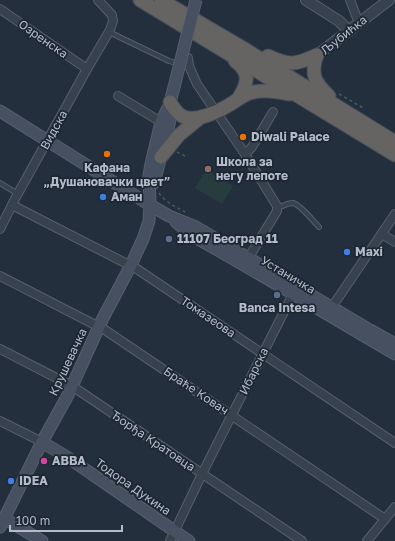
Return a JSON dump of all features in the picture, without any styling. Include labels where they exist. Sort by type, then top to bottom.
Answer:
[{"type":"highway","points":[[140,0],[395,155]]},
{"type":"highway","points":[[161,0],[243,48],[395,142]]},
{"type":"highway","points":[[219,48],[238,63],[245,73],[246,84],[244,91],[238,99]]},
{"type":"highway","points":[[243,48],[253,50],[281,62],[288,63],[301,62],[317,56]]},
{"type":"highway","points":[[317,56],[313,69],[317,83],[339,107]]},
{"type":"highway","points":[[170,104],[184,117],[191,118],[201,117],[216,112],[250,93],[263,91],[296,95]]},
{"type":"highway","points":[[161,157],[179,135],[201,117]]},
{"type":"main road","points":[[154,192],[171,114],[170,104],[196,0]]},
{"type":"main road","name":"Крушевачка","points":[[1,520],[72,386],[99,326],[143,239],[148,224],[150,205],[154,192],[149,175],[161,122],[170,104]]},
{"type":"main road","name":"Устаничка","points":[[0,111],[150,205],[169,216],[196,227],[247,261],[295,290],[341,323],[395,354]]},
{"type":"main road","name":"Устаничка","points":[[295,290],[332,307],[395,344]]},
{"type":"main road","name":"Тодора Дукина","points":[[42,442],[77,464],[172,536],[189,541]]},
{"type":"main road","points":[[1,520],[42,541]]},
{"type":"street","points":[[98,0],[112,15],[113,21],[109,32]]},
{"type":"street","points":[[306,0],[339,21],[349,31]]},
{"type":"street","points":[[350,0],[359,23]]},
{"type":"street","name":"Љубићка","points":[[317,56],[389,0]]},
{"type":"street","name":"Озренска","points":[[0,9],[87,69]]},
{"type":"street","name":"Видска","points":[[0,229],[87,69],[109,32]]},
{"type":"street","points":[[188,62],[197,84],[245,154],[276,203],[276,213],[247,261]]},
{"type":"street","points":[[118,96],[161,122]]},
{"type":"street","points":[[245,154],[252,147],[273,112]]},
{"type":"street","name":"Томазеова","points":[[12,205],[131,265],[395,443]]},
{"type":"street","points":[[332,307],[395,214]]},
{"type":"street","points":[[382,234],[395,242]]},
{"type":"street","name":"Браће Ковач","points":[[0,276],[99,326],[385,519]]},
{"type":"street","name":"Ибарска","points":[[172,536],[295,290]]},
{"type":"street","name":"Ђорђа Кратовца","points":[[0,349],[72,386],[302,541]]},
{"type":"street","name":"Тодора Дукина","points":[[0,421],[42,442]]},
{"type":"street","points":[[367,541],[395,507]]},
{"type":"lane","points":[[109,32],[169,61],[188,62]]},
{"type":"lane","points":[[0,183],[18,194]]},
{"type":"lane","points":[[277,208],[294,203],[299,206],[319,227]]},
{"type":"path","points":[[336,92],[365,109]]},
{"type":"path","points":[[175,152],[185,156]]},
{"type":"path","points":[[154,192],[169,203],[189,214]]},
{"type":"green space","points":[[206,170],[233,186],[222,204],[195,188]]},
{"type":"place","name":"Diwali Palace","points":[[243,137]]},
{"type":"place","name":"Кафана „Душановачки цвет”","points":[[107,154]]},
{"type":"place","name":"Школа за негу лепоте","points":[[208,169]]},
{"type":"place","name":"Аман","points":[[103,197]]},
{"type":"place","name":"11107 Београд 11","points":[[169,239]]},
{"type":"place","name":"Maxi","points":[[347,252]]},
{"type":"place","name":"Banca Intesa","points":[[277,295]]},
{"type":"place","name":"ABBA","points":[[44,461]]},
{"type":"place","name":"IDEA","points":[[11,481]]}]
